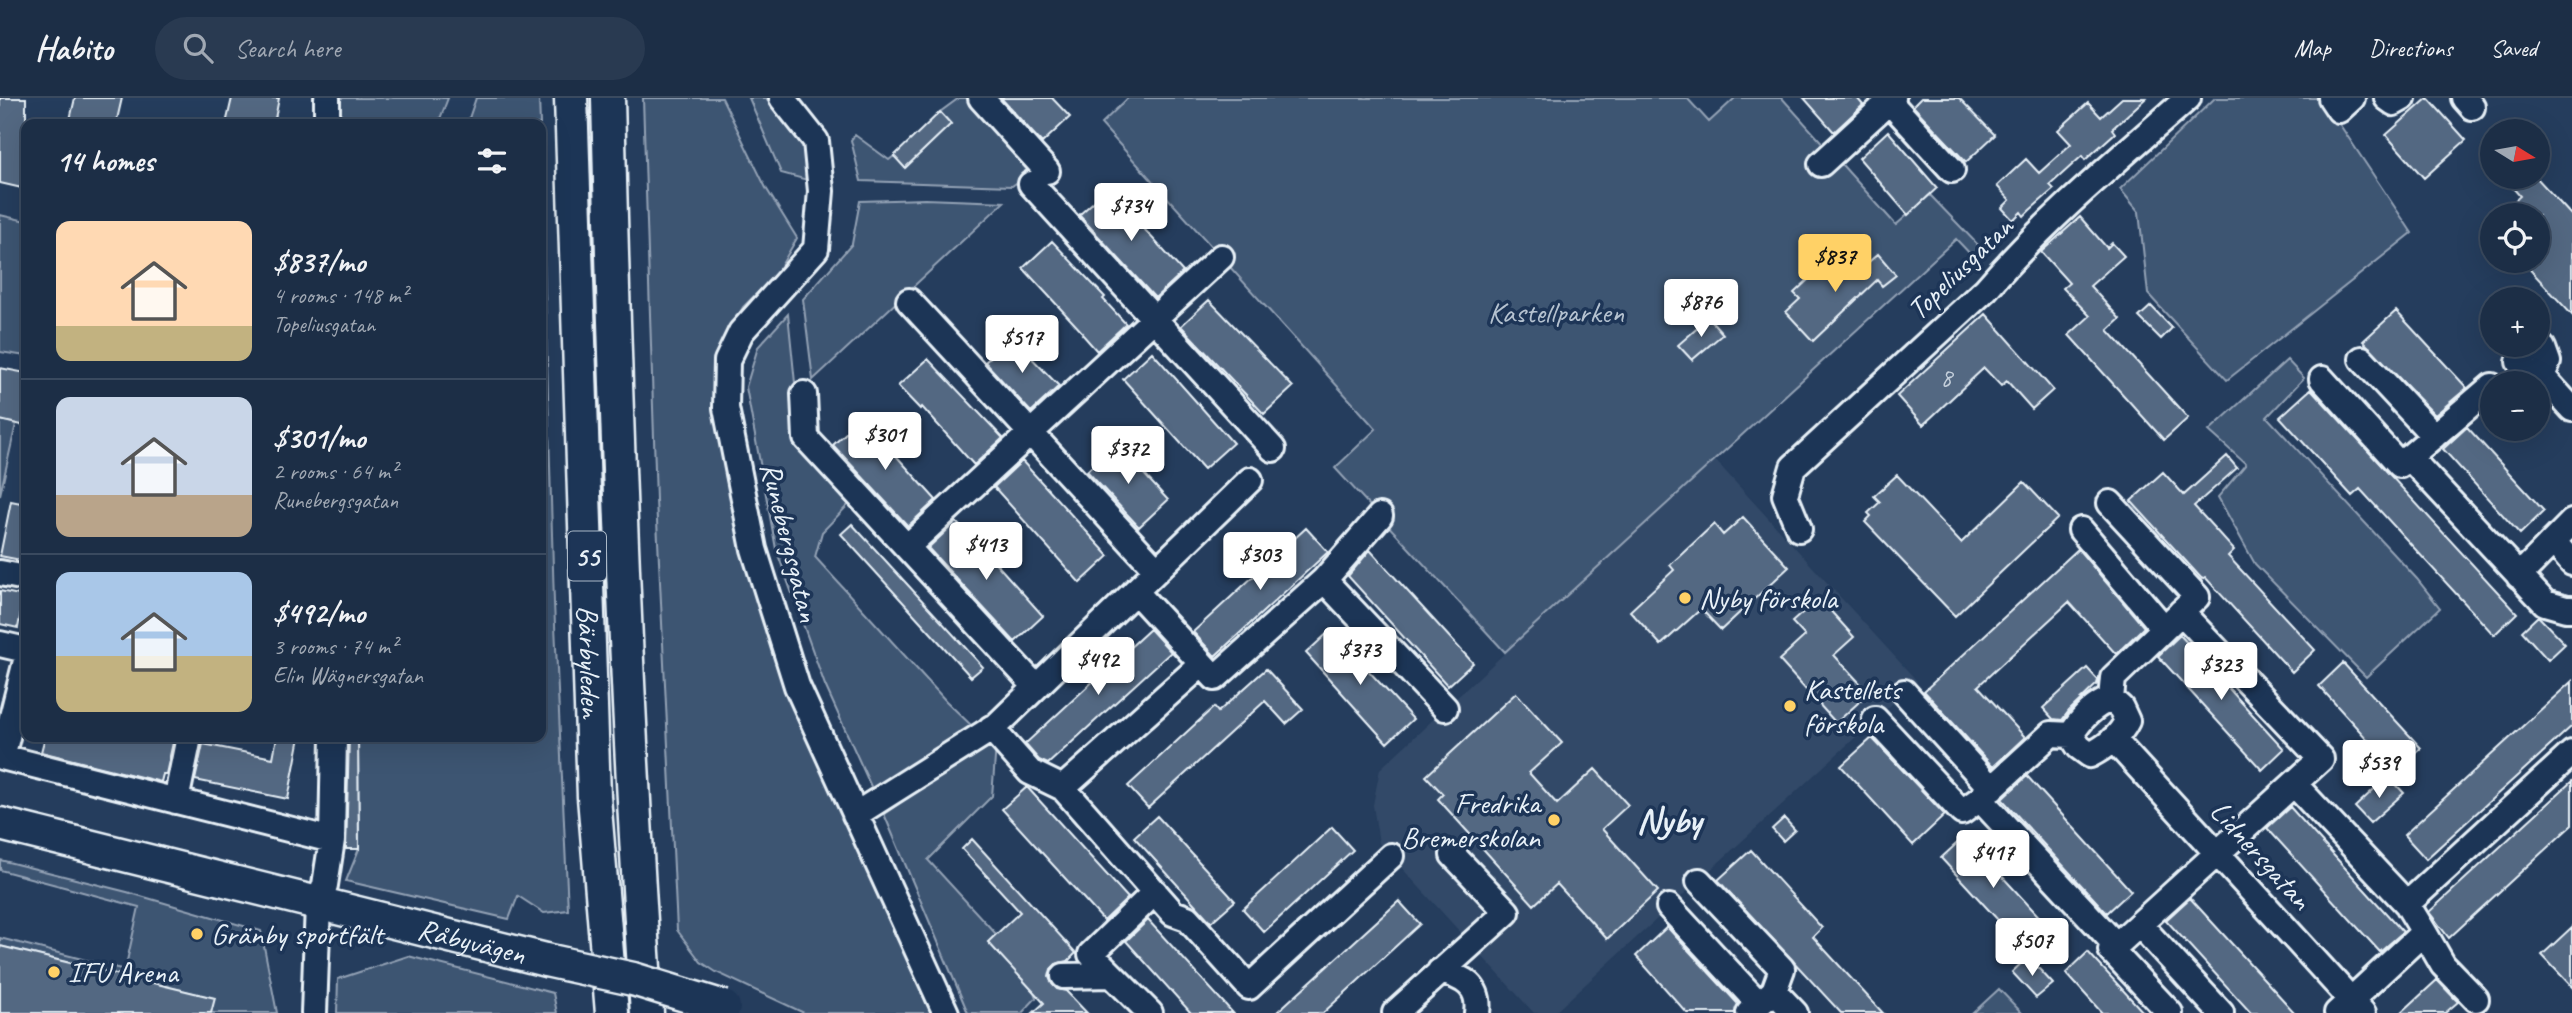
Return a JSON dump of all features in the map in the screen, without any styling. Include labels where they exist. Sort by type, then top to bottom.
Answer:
[{"type":"main road","name":"Bärbyleden","points":[[571,98],[594,797],[612,1013]]},
{"type":"main road","name":"Bärbyleden","points":[[608,98],[615,375],[630,765],[647,1013]]},
{"type":"main road","name":"Råbyvägen","points":[[0,824],[322,895],[546,960],[633,979],[732,1010]]},
{"type":"street","points":[[327,98],[327,119]]},
{"type":"street","name":"Runebergsgatan","points":[[782,98],[816,141],[821,191],[816,249],[741,332],[727,361],[726,408],[754,550],[797,686],[946,1013]]},
{"type":"street","points":[[981,98],[1039,178],[1154,319],[1273,449]]},
{"type":"street","name":"Topeliusgatan","points":[[1799,529],[1786,495],[1793,467],[1986,289],[2002,270],[2089,186],[2188,98]]},
{"type":"street","points":[[2330,98],[2339,110],[2352,98]]},
{"type":"street","points":[[2387,98],[2394,103],[2403,98]]},
{"type":"street","points":[[1821,164],[1890,99],[1952,170]]},
{"type":"street","points":[[907,547],[1221,257]]},
{"type":"street","points":[[909,302],[1157,570]]},
{"type":"street","points":[[2509,371],[2530,348],[2543,348],[2548,362],[2544,371]]},
{"type":"street","points":[[2362,359],[2434,436]]},
{"type":"street","points":[[2322,379],[2400,465],[2480,396]]},
{"type":"street","points":[[2550,385],[2572,409]]},
{"type":"street","points":[[804,394],[806,439],[1036,687]]},
{"type":"street","points":[[2409,457],[2545,603],[2572,608]]},
{"type":"street","points":[[855,815],[991,728],[1251,480]]},
{"type":"street","points":[[2110,503],[2197,597],[2113,678],[2111,699]]},
{"type":"street","points":[[1135,591],[1215,678],[1324,580],[1380,516]]},
{"type":"street","points":[[2519,576],[2572,522]]},
{"type":"street","points":[[2081,530],[2172,620],[2321,759],[2112,950],[2170,1013]]},
{"type":"street","points":[[2553,541],[2572,563]]},
{"type":"street","points":[[0,573],[21,577]]},
{"type":"street","points":[[1324,580],[1445,708]]},
{"type":"street","points":[[0,643],[21,649]]},
{"type":"street","points":[[1063,788],[1202,664]]},
{"type":"street","points":[[21,681],[2,757],[332,840]]},
{"type":"street","points":[[1904,692],[1986,794],[2116,946]]},
{"type":"street","points":[[2071,735],[2077,725],[2101,703],[2111,699]]},
{"type":"street","points":[[2071,735],[2079,747],[2090,755],[2113,739],[2124,729],[2127,721],[2121,708],[2111,699]]},
{"type":"street","points":[[1875,719],[1962,813],[2051,734],[2071,735]]},
{"type":"street","points":[[991,728],[1030,772],[1063,788],[1173,913],[1187,918],[1249,987],[1391,856]]},
{"type":"street","name":"Lidnersgatan","points":[[2113,739],[2217,853],[2351,1009]]},
{"type":"street","points":[[176,801],[188,742]]},
{"type":"street","points":[[314,1013],[322,895],[332,840],[334,742]]},
{"type":"street","points":[[2407,904],[2572,753]]},
{"type":"street","points":[[2294,784],[2407,904],[2443,965],[2476,999]]},
{"type":"street","points":[[1395,1013],[1507,912],[1452,855]]},
{"type":"street","points":[[1699,881],[1782,969],[1761,1003]]},
{"type":"street","points":[[1150,1013],[1091,954],[1155,892]]},
{"type":"street","points":[[1669,908],[1761,1003],[1795,1013]]},
{"type":"street","points":[[2140,925],[2221,1013]]},
{"type":"street","points":[[2351,1009],[2424,932]]},
{"type":"street","points":[[1440,971],[1465,979],[1471,985],[1476,995],[1477,1013]]},
{"type":"street","points":[[1064,976],[1111,975]]},
{"type":"shaded area","points":[[1714,459],[1917,681],[1554,1013],[1534,1013],[1379,843],[1373,805],[1380,769]]},
{"type":"green space","points":[[339,98],[448,98],[440,119],[339,119]]},
{"type":"green space","points":[[476,98],[539,98],[540,119],[469,119]]},
{"type":"green space","points":[[643,98],[722,98],[766,188],[797,238],[777,273],[743,307],[718,350],[726,478],[778,669],[931,1013],[804,1013],[716,972],[701,962],[677,930],[656,500]]},
{"type":"green space","points":[[749,98],[766,98],[808,147],[811,181],[781,173]]},
{"type":"green space","points":[[959,98],[972,98],[1034,170],[1012,186],[861,181],[851,140],[855,135],[889,160],[894,156],[906,167],[951,124],[940,112]]},
{"type":"green space","name":"Kastellparken","points":[[1128,98],[1687,98],[1709,122],[1735,98],[1782,98],[1896,225],[1930,195],[1982,249],[1974,258],[1956,239],[1505,652],[1335,468],[1376,429],[1101,124]]},
{"type":"green space","points":[[2215,98],[2322,98],[2412,233],[2227,380],[2148,294],[2139,212],[2120,189]]},
{"type":"green space","points":[[925,199],[1004,202],[813,380],[803,299],[852,244],[860,201]]},
{"type":"green space","points":[[0,215],[21,220],[21,355],[0,352]]},
{"type":"green space","points":[[788,314],[800,432],[853,500],[822,532],[815,557],[972,726],[957,742],[873,791],[825,685],[776,549],[746,387],[758,347]]},
{"type":"green space","points":[[546,327],[554,603],[568,910],[544,913],[518,896],[509,919],[346,881],[359,849],[358,742],[546,742]]},
{"type":"green space","points":[[2287,360],[2304,378],[2267,417],[2417,579],[2440,608],[2366,677],[2255,564],[2218,497],[2246,464],[2209,431]]},
{"type":"green space","points":[[0,420],[16,424],[0,495]]},
{"type":"green space","points":[[984,745],[996,745],[992,796],[928,860],[996,934],[988,942],[1034,992],[1036,998],[1022,1013],[968,1013],[884,814]]},
{"type":"green space","name":"Gränby sportfält","points":[[0,860],[127,892],[261,931],[277,1013],[211,1013],[214,998],[0,946],[0,938],[125,970],[139,907],[0,870]]},
{"type":"green space","points":[[408,956],[553,993],[557,1013],[337,1013],[338,979]]},
{"type":"green space","points":[[1999,989],[2022,1013],[1973,1013]]},
{"type":"building","points":[[0,98],[26,98],[26,119],[21,119],[21,188],[0,183]]},
{"type":"building","points":[[75,98],[122,98],[117,119],[70,119]]},
{"type":"building","points":[[232,98],[279,98],[275,119],[227,119]]},
{"type":"building","points":[[1001,98],[1052,98],[1070,117],[1042,143]]},
{"type":"building","points":[[1804,98],[1857,98],[1863,105],[1834,132]]},
{"type":"building","points":[[1921,98],[1959,98],[1995,135],[1966,162],[1913,106]]},
{"type":"building","points":[[2122,98],[2146,98],[2112,129],[2115,133],[2085,160],[2082,156],[2050,185],[2054,189],[2024,216],[2021,212],[2013,220],[2002,208],[2010,200],[1997,186],[2026,159],[2039,173],[2071,144],[2058,130],[2088,103],[2101,117]]},
{"type":"building","points":[[2428,98],[2466,140],[2424,178],[2386,135]]},
{"type":"building","points":[[940,112],[951,124],[905,168],[894,156]]},
{"type":"building","points":[[1888,131],[1937,188],[1908,215],[1859,158]]},
{"type":"building","points":[[1108,189],[1183,272],[1155,298],[1079,215]]},
{"type":"building","points":[[2514,189],[2547,189],[2572,216],[2572,315],[2550,291],[2550,287],[2546,287],[2533,273],[2550,273],[2550,203],[2512,203],[2520,196]]},
{"type":"building","points":[[2080,217],[2107,248],[2112,243],[2124,256],[2090,286],[2120,319],[2108,330],[2188,418],[2164,440],[2069,335],[2090,316],[2063,288],[2069,283],[2041,252]]},
{"type":"building","points":[[1052,241],[1105,297],[1103,299],[1126,324],[1097,351],[1023,268]]},
{"type":"building","points":[[1878,254],[1896,275],[1882,286],[1877,280],[1813,341],[1786,312],[1800,299],[1794,293],[1825,264],[1831,271],[1843,260],[1856,273]]},
{"type":"building","points":[[1209,300],[1293,387],[1264,414],[1181,326]]},
{"type":"building","points":[[2151,306],[2172,328],[2161,339],[2139,317]]},
{"type":"building","points":[[2396,311],[2467,388],[2435,415],[2363,341]]},
{"type":"building","points":[[1986,314],[2053,390],[2032,409],[2007,381],[2001,386],[1984,368],[1923,425],[1897,396]]},
{"type":"building","points":[[1709,318],[1723,334],[1692,360],[1678,345]]},
{"type":"building","points":[[1012,338],[1059,386],[1031,412],[985,362]]},
{"type":"building","points":[[1152,352],[1233,443],[1204,469],[1123,379]]},
{"type":"building","points":[[928,359],[1003,438],[974,465],[922,407],[920,409],[898,386]]},
{"type":"building","points":[[0,368],[21,372],[21,425],[0,420]]},
{"type":"building","points":[[2311,389],[2517,613],[2494,635],[2360,489],[2352,496],[2280,417]]},
{"type":"building","points":[[862,418],[936,500],[908,526],[833,445]]},
{"type":"building","points":[[2467,427],[2544,511],[2520,534],[2443,449]]},
{"type":"building","points":[[1116,444],[1168,500],[1139,527],[1087,471]]},
{"type":"building","points":[[2227,456],[2237,468],[2194,506],[2234,550],[2228,556],[2315,650],[2292,672],[2131,501],[2163,472],[2184,495]]},
{"type":"building","points":[[1022,461],[1109,556],[1080,583],[994,487]]},
{"type":"building","points":[[1897,475],[1961,543],[2024,482],[2058,518],[1955,616],[1865,522],[1871,516],[1868,513],[1880,502],[1874,496]]},
{"type":"building","points":[[11,501],[21,503],[21,560],[0,556]]},
{"type":"building","points":[[1743,517],[1789,567],[1721,630],[1701,609],[1661,645],[1630,611],[1674,570],[1670,565],[1714,524],[1723,535]]},
{"type":"building","points":[[956,522],[1043,616],[1015,642],[928,548]]},
{"type":"building","points":[[852,524],[983,667],[971,677],[841,534]]},
{"type":"building","points":[[1306,528],[1328,552],[1215,656],[1193,632]]},
{"type":"building","points":[[2078,549],[2144,627],[2116,654],[2069,602],[1978,686],[2025,737],[1993,767],[1924,691]]},
{"type":"building","points":[[1370,550],[1473,663],[1448,686],[1348,576]]},
{"type":"building","points":[[0,591],[21,595],[18,628],[0,624]]},
{"type":"building","points":[[1819,598],[1854,637],[1834,655],[1869,693],[1836,723],[1779,660],[1805,636],[1792,622]]},
{"type":"building","points":[[2538,616],[2565,644],[2548,660],[2522,631]]},
{"type":"building","points":[[1150,629],[1171,652],[1048,764],[1039,760],[1025,744]]},
{"type":"building","points":[[1331,630],[1413,719],[1387,743],[1306,653]]},
{"type":"building","points":[[2180,635],[2284,749],[2262,770],[2158,656]]},
{"type":"building","points":[[2343,663],[2421,748],[2396,771],[2319,686]]},
{"type":"building","points":[[2087,668],[2098,680],[2097,684],[2062,720],[2053,719],[2043,708]]},
{"type":"building","points":[[1266,669],[1303,709],[1286,724],[1265,701],[1148,808],[1128,786],[1214,707],[1218,712]]},
{"type":"building","points":[[2572,681],[2572,726],[2426,859],[2404,835]]},
{"type":"building","points":[[1516,693],[1562,743],[1529,773],[1557,804],[1595,769],[1628,805],[1602,829],[1658,891],[1607,939],[1557,884],[1534,905],[1438,799],[1443,794],[1426,776]]},
{"type":"building","points":[[1872,738],[1945,815],[1913,845],[1841,766]]},
{"type":"building","points":[[44,742],[173,742],[166,774],[163,774],[161,782],[41,752]]},
{"type":"building","points":[[276,742],[299,742],[288,799],[195,780],[203,744],[273,758]]},
{"type":"building","points":[[349,742],[358,742],[359,849],[346,849]]},
{"type":"building","points":[[2027,776],[2131,891],[2107,913],[2002,799]]},
{"type":"building","points":[[2388,776],[2404,793],[2370,823],[2355,807]]},
{"type":"building","points":[[2572,781],[2572,825],[2449,938],[2429,912]]},
{"type":"building","points":[[1027,787],[1128,898],[1104,921],[1002,809]]},
{"type":"building","points":[[2290,807],[2403,932],[2380,952],[2267,828]]},
{"type":"building","points":[[1157,816],[1235,901],[1211,922],[1134,837]]},
{"type":"building","points":[[1784,818],[1795,830],[1783,841],[1772,829]]},
{"type":"building","points":[[1332,827],[1353,850],[1264,932],[1243,909]]},
{"type":"building","points":[[1965,836],[2045,923],[2021,945],[1941,858]]},
{"type":"building","points":[[972,839],[1076,953],[1068,961],[1056,964],[1049,977],[1057,989],[1066,991],[1087,1013],[1033,1013],[1044,1003],[988,942],[1020,912],[962,849]]},
{"type":"building","points":[[1751,850],[1822,928],[1813,937],[1883,1013],[1841,1013],[1718,880]]},
{"type":"building","points":[[2190,898],[2295,1013],[2251,1013],[2166,920]]},
{"type":"building","points":[[1399,901],[1420,924],[1323,1013],[1276,1013]]},
{"type":"building","points":[[1148,920],[1233,1013],[1191,1013],[1126,941]]},
{"type":"building","points":[[1667,927],[1738,1004],[1735,1013],[1687,1013],[1636,956]]},
{"type":"building","points":[[2572,927],[2572,987],[2542,955]]},
{"type":"building","name":"IFU Arena","points":[[0,946],[215,998],[211,1013],[0,1013]]},
{"type":"building","points":[[2088,952],[2144,1013],[2102,1013],[2066,973]]},
{"type":"building","points":[[2028,957],[2053,984],[2036,998],[2012,972]]},
{"type":"building","points":[[2437,980],[2458,1002],[2445,1013],[2401,1013]]},
{"type":"place","name":"Nyby förskola","points":[[1685,598]]},
{"type":"place","name":"Kastellets förskola","points":[[1790,706]]},
{"type":"place","name":"Fredrika Bremerskolan","points":[[1554,820]]},
{"type":"place","name":"Gränby sportfält","points":[[197,934]]},
{"type":"place","name":"IFU Arena","points":[[54,972]]},
{"type":"district","name":"Nyby","points":[[1669,819]]}]
